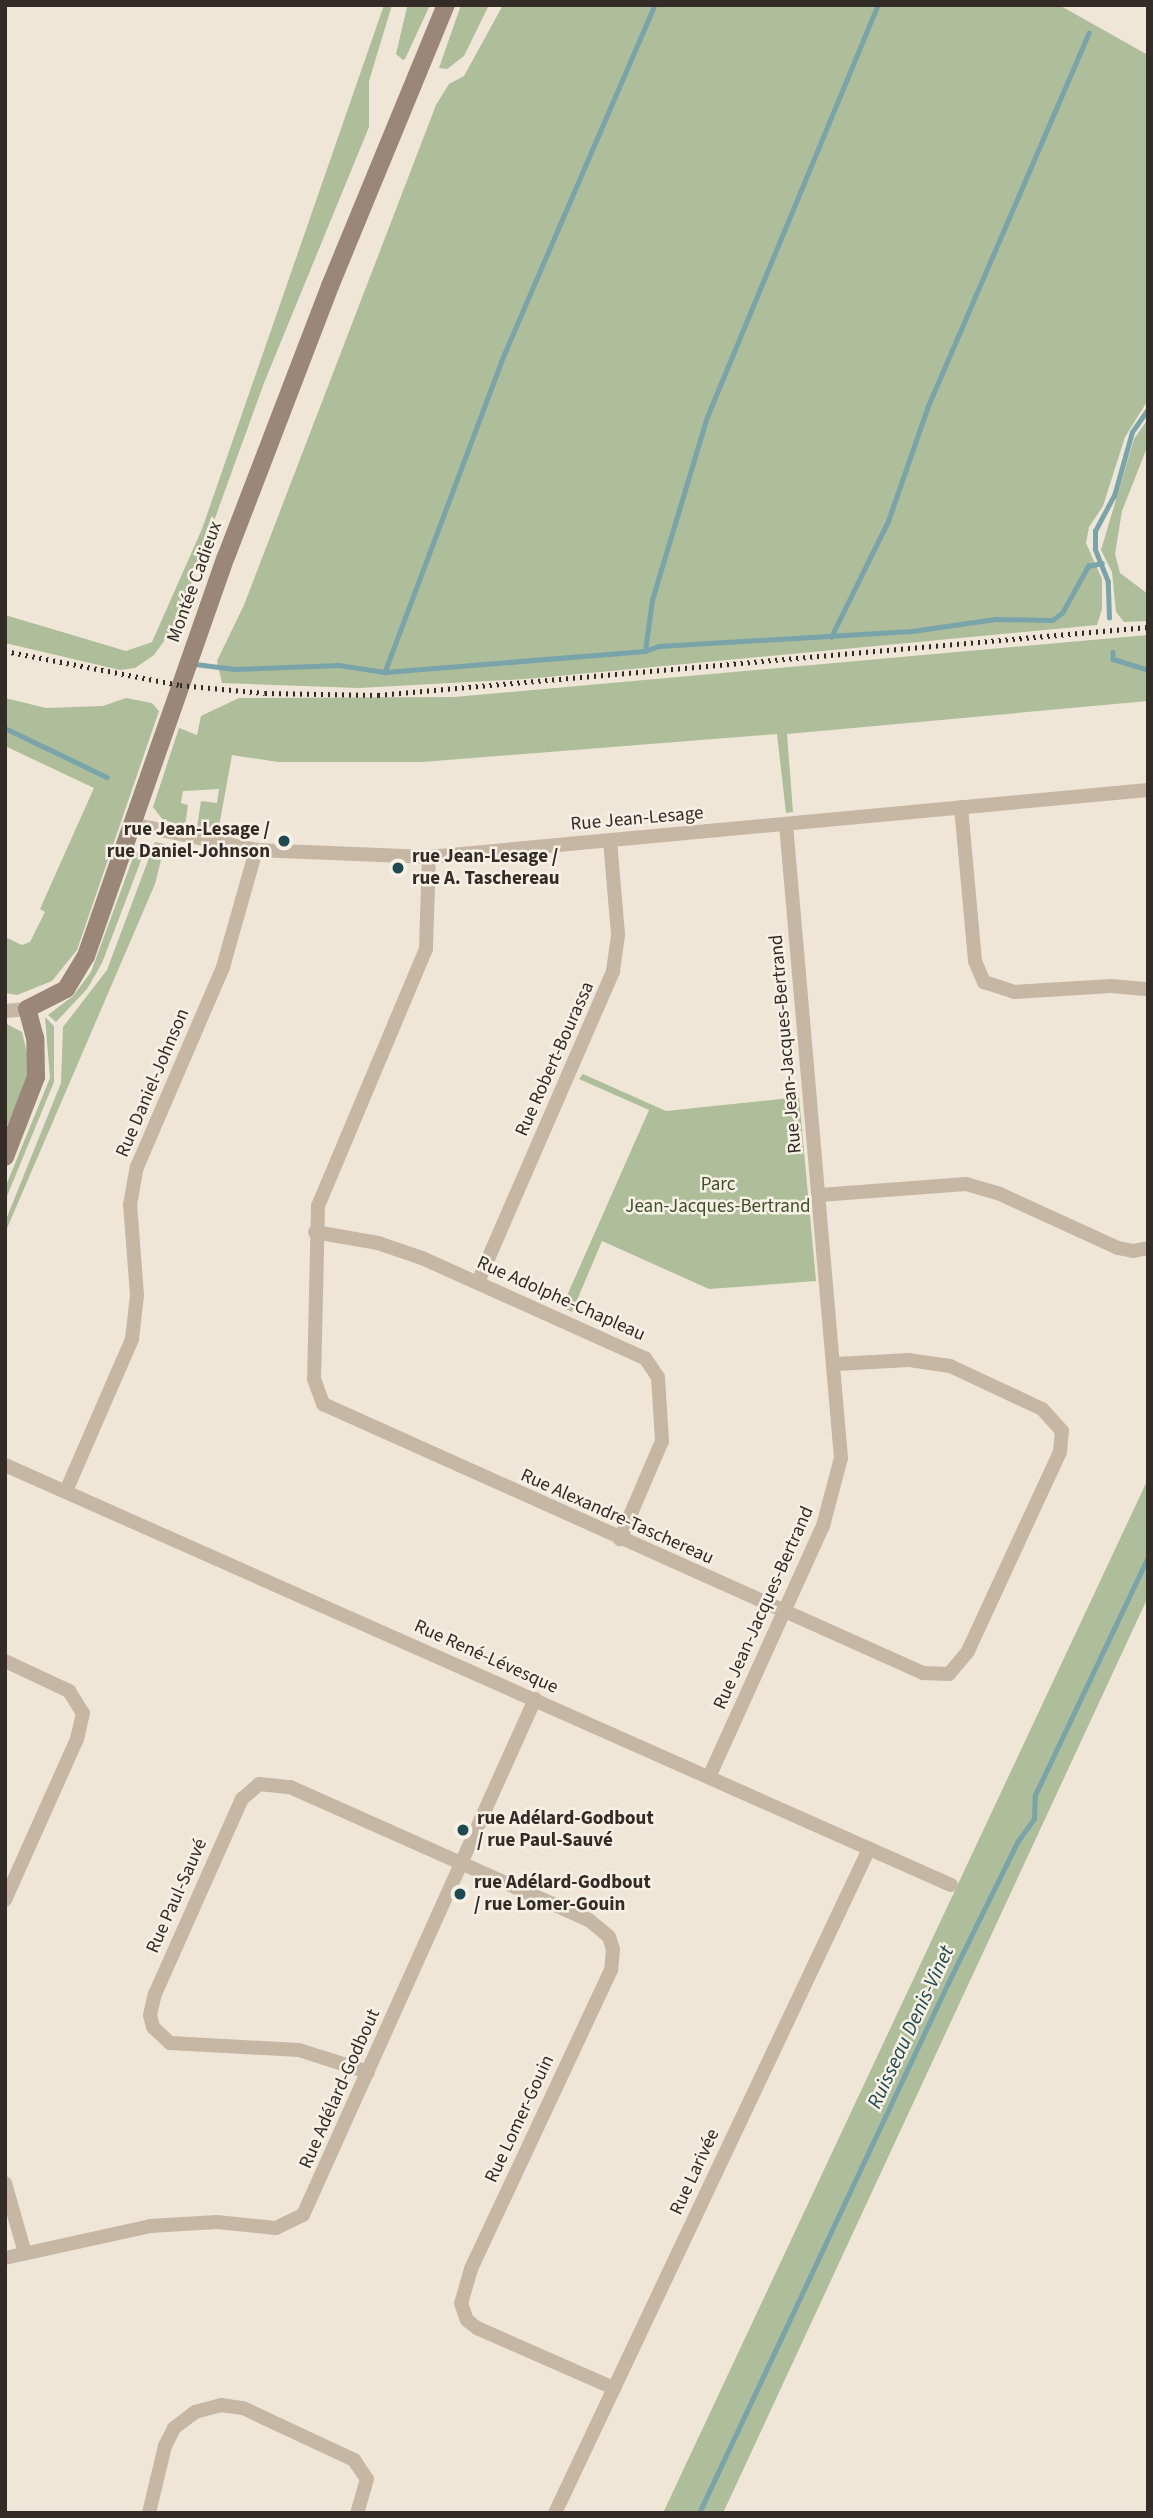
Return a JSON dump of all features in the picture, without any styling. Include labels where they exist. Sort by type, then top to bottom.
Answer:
[{"type":"street","name":"Montée Cadieux","points":[[27,1009],[57,995],[79,970],[264,456],[446,5]]},
{"type":"street","name":"Rue Jean-Lesage","points":[[132,824],[256,850],[429,857],[1148,790]]},
{"type":"street","points":[[961,807],[975,961],[984,982],[1005,992],[1111,986],[1148,989]]},
{"type":"street","name":"Rue Jean-Jacques-Bertrand","points":[[709,1777],[835,1493],[842,1439],[786,824]]},
{"type":"street","name":"Rue Robert-Bourassa","points":[[478,1282],[613,971],[618,934],[610,840]]},
{"type":"street","name":"Rue Daniel-Johnson","points":[[66,1491],[132,1339],[137,1295],[130,1205],[137,1167],[223,967],[256,850]]},
{"type":"street","name":"Rue Alexandre-Taschereau","points":[[429,857],[426,949],[323,1188],[316,1232],[314,1379],[323,1404],[923,1673],[938,1676],[954,1671],[968,1651],[1061,1446],[1060,1426],[1048,1412],[960,1369],[909,1360],[836,1364]]},
{"type":"street","points":[[5,1011],[27,1009],[35,1038],[36,1077],[5,1157]]},
{"type":"street","points":[[820,1195],[966,1184],[1000,1194],[1118,1248],[1133,1251],[1148,1248]]},
{"type":"street","name":"Rue Adolphe-Chapleau","points":[[316,1232],[403,1251],[639,1354],[655,1370],[660,1387],[662,1441],[620,1539]]},
{"type":"street","name":"Rue René-Lévesque","points":[[5,1465],[951,1885]]},
{"type":"street","points":[[5,1661],[69,1691],[83,1713],[77,1739],[5,1900]]},
{"type":"street","name":"Rue Adélard-Godbout","points":[[5,2258],[166,2224],[290,2224],[309,2207],[535,1699]]},
{"type":"street","name":"Rue Paul-Sauvé","points":[[368,2072],[299,2050],[170,2043],[153,2027],[150,2015],[155,1994],[238,1805],[254,1786],[280,1783],[461,1864]]},
{"type":"street","name":"Rue Larivée","points":[[555,2513],[869,1849]]},
{"type":"street","name":"Rue Lomer-Gouin","points":[[461,1864],[596,1923],[613,1949],[606,1980],[463,2288],[462,2309],[477,2328],[614,2388]]},
{"type":"street","points":[[5,2183],[25,2253]]},
{"type":"street","points":[[149,2513],[165,2446],[174,2428],[195,2412],[221,2405],[243,2408],[354,2460],[367,2479],[357,2513]]},
{"type":"green space","points":[[384,5],[392,5],[369,81],[369,127],[264,383],[177,623],[154,655],[135,668],[120,670],[5,643],[5,615],[126,651],[152,642],[202,529]]},
{"type":"green space","points":[[430,5],[403,60],[396,54],[407,7]]},
{"type":"green space","points":[[461,5],[489,5],[464,56],[447,69],[439,68]]},
{"type":"green space","points":[[503,5],[1059,5],[1148,55],[1148,400],[1125,437],[1103,506],[1089,527],[1086,543],[1102,579],[1102,609],[1097,625],[526,679],[359,688],[222,683],[217,661],[244,605],[436,105],[449,84],[464,76]]},
{"type":"green space","points":[[1148,419],[1148,445],[1122,511],[1115,554],[1120,573],[1148,594],[1148,621],[1124,622],[1116,612],[1112,572],[1101,550],[1134,439]]},
{"type":"green space","points":[[1148,635],[1148,701],[787,734],[793,812],[786,813],[777,734],[422,762],[278,762],[232,755],[218,832],[208,826],[207,830],[197,828],[201,801],[217,803],[219,789],[183,791],[181,803],[188,805],[185,826],[163,820],[153,807],[179,728],[197,735],[201,716],[239,698],[454,697]]},
{"type":"green space","points":[[5,698],[46,708],[103,706],[126,698],[152,703],[159,711],[77,950],[52,981],[17,995],[5,993],[5,937],[22,945],[30,942],[45,912],[40,909],[94,788],[5,746]]},
{"type":"green space","points":[[148,842],[102,963],[87,989],[56,1022],[48,1015],[73,996],[91,972],[134,855]]},
{"type":"green space","points":[[155,842],[165,844],[155,884],[5,1233],[5,1222],[61,1083],[63,1027],[107,970]]},
{"type":"green space","points":[[45,1017],[54,1026],[54,1082],[5,1201],[5,1188],[50,1078]]},
{"type":"green space","points":[[5,1023],[22,1032],[29,1061],[28,1076],[5,1131]]},
{"type":"green space","name":"Parc Jean-Jacques-Bertrand","points":[[583,1074],[666,1111],[799,1097],[816,1281],[709,1289],[602,1241],[572,1312],[562,1307],[649,1110],[579,1079]]},
{"type":"green space","points":[[1148,1479],[1148,1597],[723,2513],[663,2513]]},
{"type":"waterway","points":[[655,5],[505,353],[385,672],[645,651],[652,600],[707,417],[878,5]]},
{"type":"waterway","points":[[831,637],[888,521],[928,406],[1089,33]]},
{"type":"waterway","name":"Ruisseau Denis-Vinet","points":[[1109,618],[1108,582],[1095,549],[1095,531],[1114,496],[1132,432],[1148,409]]},
{"type":"waterway","points":[[645,651],[659,646],[912,631],[995,619],[1052,620],[1062,613],[1088,566],[1102,563]]},
{"type":"waterway","name":"Ruisseau Denis-Vinet","points":[[1113,652],[1113,659],[1148,670]]},
{"type":"waterway","points":[[195,664],[235,669],[339,665],[385,672]]},
{"type":"waterway","points":[[5,728],[107,777]]},
{"type":"waterway","name":"Ruisseau Denis-Vinet","points":[[699,2513],[948,1983],[1018,1841],[1034,1819],[1035,1795],[1148,1557]]},
{"type":"railway","points":[[5,651],[180,685],[265,693],[378,695],[1148,627]]},
{"type":"place","name":"rue Jean-Lesage / rue Daniel-Johnson","points":[[284,841]]},
{"type":"place","name":"rue Jean-Lesage / rue A. Taschereau","points":[[398,868]]},
{"type":"place","name":"rue Adélard-Godbout / rue Paul-Sauvé","points":[[463,1830]]},
{"type":"place","name":"rue Adélard-Godbout / rue Lomer-Gouin","points":[[460,1894]]}]
